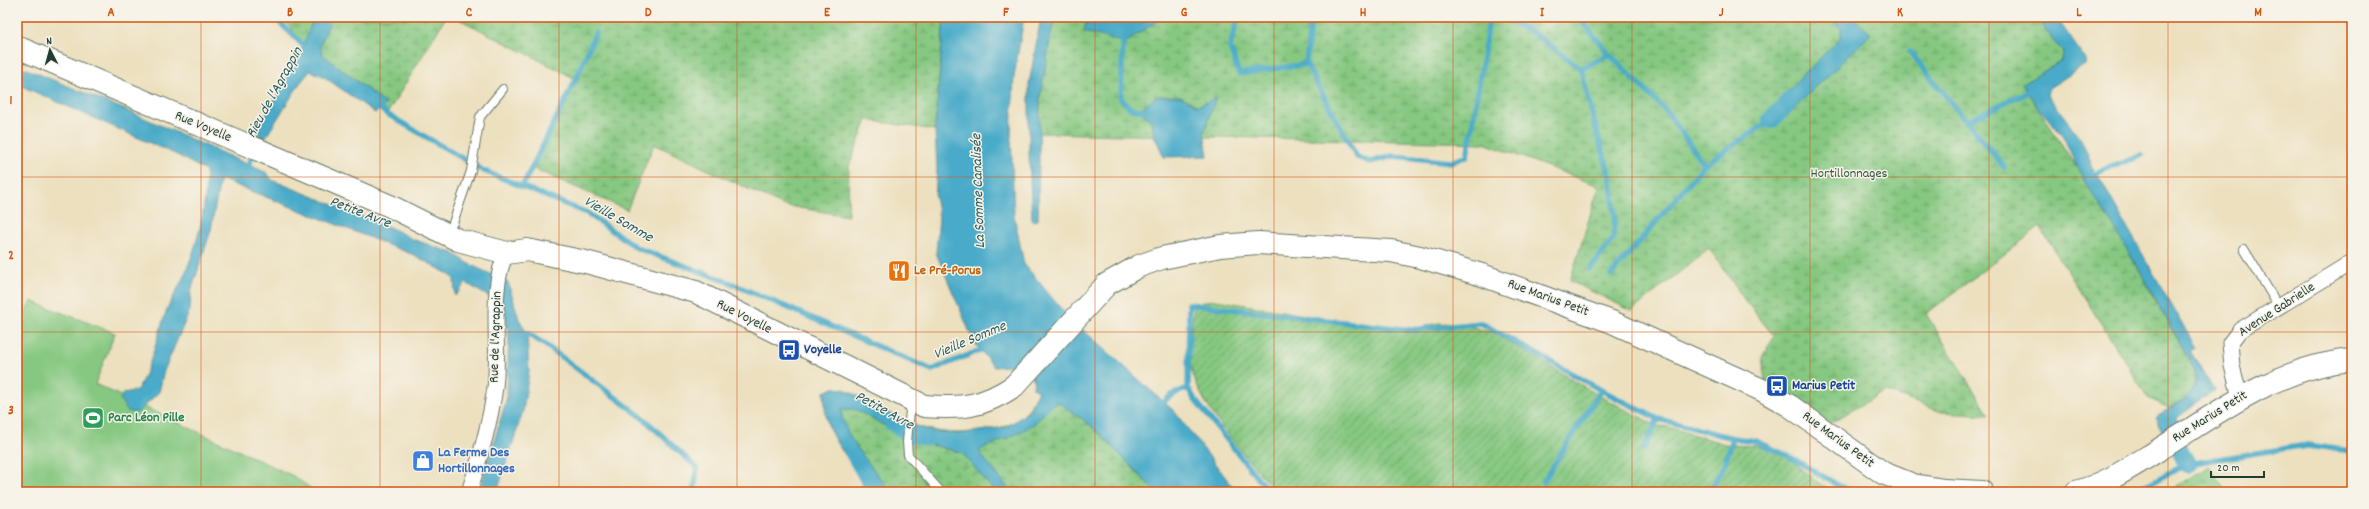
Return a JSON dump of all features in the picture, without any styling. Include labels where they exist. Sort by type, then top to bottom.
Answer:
[{"type":"street","name":"Rue Voyelle","points":[[17,47],[390,206],[503,263]]},
{"type":"street","name":"Rue Voyelle","points":[[390,206],[452,223],[487,237],[503,263]]},
{"type":"street","name":"Rue Marius Petit","points":[[1014,386],[1088,303],[1107,284],[1139,266],[1162,258],[1220,246],[1279,243],[1391,251],[1420,256],[1562,302],[1612,322],[1755,387],[1790,406],[1883,473],[1913,485],[1944,490],[1982,492]]},
{"type":"street","name":"Rue Voyelle","points":[[503,263],[527,250],[586,262],[696,292],[910,409],[924,406],[958,408],[984,403],[1014,386]]},
{"type":"street","name":"Avenue Gabrielle","points":[[2240,397],[2232,366],[2230,343],[2240,330],[2352,262]]},
{"type":"street","name":"Rue de l'Agrappin","points":[[469,492],[494,394],[498,360],[497,314],[503,263]]},
{"type":"street","name":"Rue Marius Petit","points":[[2076,492],[2111,479],[2188,432],[2240,397],[2269,382],[2338,361],[2352,360]]},
{"type":"lane","points":[[452,223],[471,170],[480,117],[503,89]]},
{"type":"lane","points":[[2244,249],[2278,307]]},
{"type":"lane","points":[[910,409],[907,442],[908,455],[940,492]]},
{"type":"green space","points":[[282,17],[446,17],[387,114],[311,54]]},
{"type":"green space","points":[[455,17],[944,17],[935,130],[867,120],[849,166],[848,216],[782,205],[654,144],[627,210],[530,167],[576,79]]},
{"type":"green space","name":"Hortillonnages","points":[[1054,17],[2042,17],[2063,53],[2062,61],[2022,84],[2103,207],[2195,371],[2196,385],[2191,394],[2169,408],[2148,398],[2040,227],[1926,314],[1989,415],[1941,412],[1885,391],[1827,425],[1765,381],[1762,357],[1774,336],[1744,299],[1709,248],[1632,311],[1570,281],[1599,186],[1484,143],[1039,133],[1040,97]]},
{"type":"green space","points":[[1216,300],[1346,322],[1415,329],[1438,323],[1462,324],[1494,333],[1598,395],[1657,426],[1668,427],[1725,444],[1756,445],[1786,455],[1802,470],[1833,492],[1275,492],[1237,446],[1211,411],[1193,376],[1190,353],[1194,307],[1205,301]]},
{"type":"green space","name":"Parc Léon Pille","points":[[31,301],[115,333],[95,384],[293,476],[316,492],[17,492],[17,328]]},
{"type":"green space","points":[[834,388],[851,392],[891,415],[919,426],[932,430],[960,433],[976,432],[1006,426],[1022,417],[1033,401],[1058,402],[1077,413],[1113,447],[1156,492],[870,492],[861,476],[839,447],[829,427],[824,392]]},
{"type":"green space","points":[[2209,466],[2226,492],[2168,492]]},
{"type":"water","points":[[314,17],[332,17],[320,46],[323,55],[386,104],[375,113],[323,76],[310,71],[300,83],[264,140],[257,132],[300,53]]},
{"type":"water","name":"La Somme Canalisée","points":[[944,17],[1024,17],[1014,77],[1011,134],[1014,215],[1024,264],[1063,311],[1174,411],[1237,492],[1156,492],[1093,427],[1058,402],[1051,406],[1035,423],[1029,427],[981,449],[980,453],[1011,492],[995,492],[962,453],[917,441],[854,409],[842,409],[846,429],[860,452],[890,492],[870,492],[861,476],[839,447],[831,432],[828,422],[824,392],[834,388],[844,389],[909,424],[931,431],[959,434],[1007,427],[1029,411],[1038,391],[1033,388],[1034,379],[1019,365],[994,367],[974,342],[936,253],[939,217],[935,197],[937,169],[935,130]]},
{"type":"water","points":[[1041,17],[1054,17],[1040,97],[1038,220],[1032,221],[1029,156],[1029,84]]},
{"type":"water","points":[[1087,17],[1163,17],[1128,41],[1123,42],[1084,32]]},
{"type":"water","points":[[1828,17],[1853,17],[1871,34],[1781,121],[1769,110],[1841,37],[1841,28]]},
{"type":"water","points":[[2035,17],[2056,17],[2086,60],[2085,65],[2049,88],[2047,94],[2081,139],[2093,167],[2196,348],[2190,351],[2214,390],[2177,418],[2188,459],[2179,464],[2155,417],[2178,404],[2190,394],[2194,388],[2196,380],[2195,371],[2139,269],[2079,171],[2063,136],[2036,105],[2022,84],[2062,61],[2063,52]]},
{"type":"water","points":[[17,65],[133,113],[267,173],[272,180],[396,230],[412,239],[453,253],[471,265],[508,282],[519,319],[527,333],[529,372],[523,411],[497,492],[479,492],[507,397],[509,335],[504,306],[466,283],[455,296],[454,279],[450,275],[414,255],[220,179],[211,230],[191,291],[190,310],[164,371],[159,392],[137,413],[127,411],[120,399],[124,393],[137,390],[147,371],[167,309],[189,264],[201,225],[205,198],[206,171],[177,155],[17,84]]},
{"type":"water","points":[[1157,96],[1180,96],[1198,106],[1216,98],[1204,133],[1208,156],[1164,157],[1154,135],[1151,121],[1139,110]]},
{"type":"waterway","name":"Vieille Somme","points":[[274,17],[308,50]]},
{"type":"waterway","points":[[1238,17],[1230,47],[1239,74],[1306,64],[1357,157],[1370,162],[1393,156],[1451,162],[1467,156],[1490,17]]},
{"type":"waterway","points":[[1306,64],[1311,17]]},
{"type":"waterway","points":[[1500,17],[1532,32],[1581,69],[1609,54],[1668,113],[1704,165]]},
{"type":"waterway","points":[[1578,17],[1609,54]]},
{"type":"waterway","points":[[522,187],[576,79],[596,32]]},
{"type":"waterway","points":[[1123,42],[1121,99],[1131,109],[1147,111]]},
{"type":"waterway","points":[[1910,52],[2004,167]]},
{"type":"waterway","points":[[1581,69],[1595,126],[1610,176],[1615,216],[1613,239],[1590,269]]},
{"type":"waterway","points":[[1966,121],[2030,91]]},
{"type":"waterway","points":[[1771,120],[1791,99]]},
{"type":"waterway","name":"Vieille Somme","points":[[375,105],[387,114],[484,171],[587,213],[637,248],[726,281],[932,370],[988,347]]},
{"type":"waterway","points":[[1611,275],[1704,165],[1771,120]]},
{"type":"waterway","name":"Rieu de l'Agrappin","points":[[245,171],[254,154]]},
{"type":"waterway","points":[[2096,173],[2142,155]]},
{"type":"waterway","points":[[1162,408],[1168,397],[1188,388],[1189,304],[1411,330],[1481,323],[1601,390],[1658,419],[1733,438],[1756,441],[1788,456],[1850,492]]},
{"type":"waterway","points":[[520,333],[527,333],[544,344],[643,418],[697,468],[694,492]]},
{"type":"waterway","points":[[1188,388],[1195,400],[1269,492]]},
{"type":"waterway","points":[[1543,482],[1601,390]]},
{"type":"waterway","points":[[1644,449],[1658,419]]},
{"type":"waterway","name":"Petite Avre","points":[[888,427],[909,440],[927,443]]},
{"type":"waterway","points":[[1709,492],[1725,463],[1733,438]]},
{"type":"waterway","points":[[2174,438],[2187,464]]},
{"type":"waterway","points":[[2132,492],[2187,464],[2307,445],[2352,451]]},
{"type":"waterway","name":"Petite Avre","points":[[846,452],[869,492]]},
{"type":"waterway","points":[[492,486],[504,492]]},
{"type":"place","name":"Le Pré-Porus","points":[[899,271]]},
{"type":"place","name":"Voyelle","points":[[789,350]]},
{"type":"place","name":"Marius Petit","points":[[1777,386]]},
{"type":"place","name":"Parc Léon Pille","points":[[93,418]]},
{"type":"place","name":"La Ferme Des Hortillonnages","points":[[423,461]]}]
